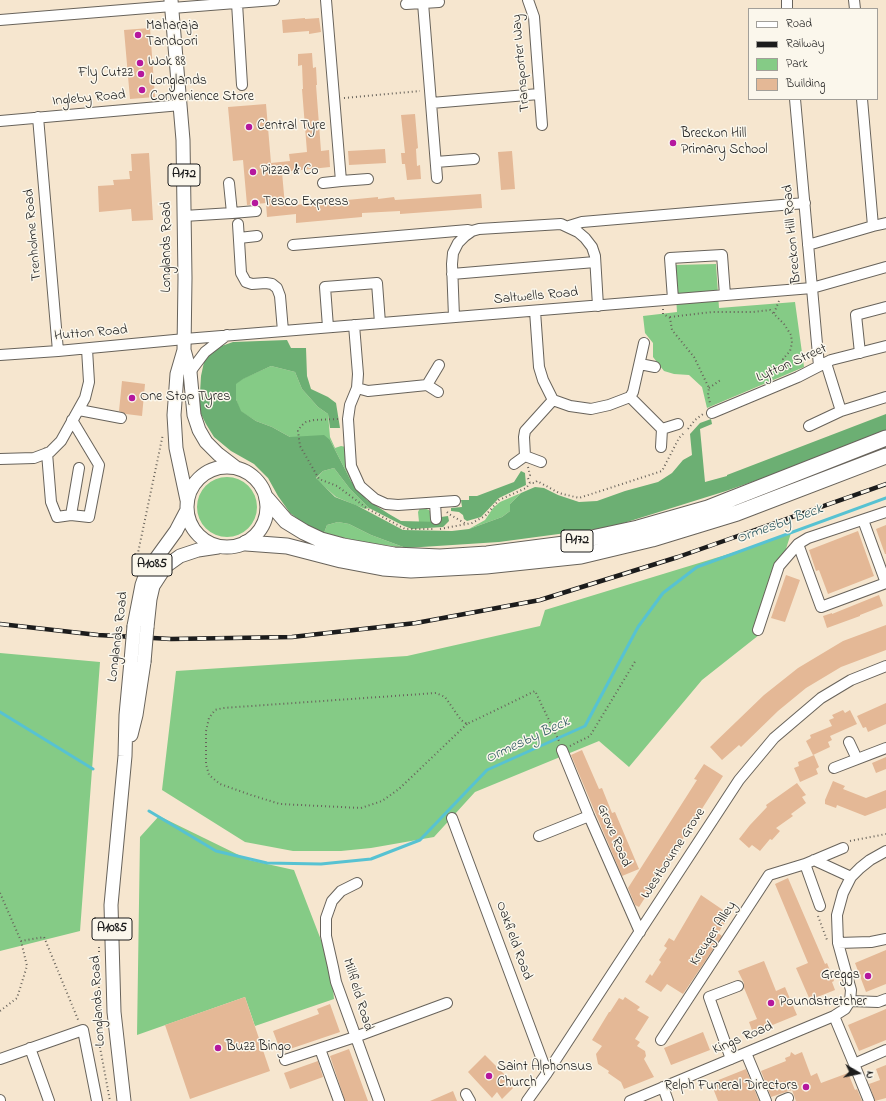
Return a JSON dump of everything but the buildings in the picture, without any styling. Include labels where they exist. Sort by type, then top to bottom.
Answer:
[{"type":"highway","name":"A172","points":[[267,499],[286,521],[321,540],[343,546],[394,555],[440,557],[487,554],[564,544],[638,528],[701,510],[886,438]]},
{"type":"highway","name":"A172","points":[[246,543],[287,546],[341,560],[383,568],[410,570],[486,566],[581,556],[652,539],[737,513],[886,456]]},
{"type":"main road","name":"Longlands Road","points":[[172,5],[183,140],[184,344],[190,372],[192,404],[199,430],[206,442],[234,467]]},
{"type":"main road","name":"Longlands Road","points":[[184,344],[177,374],[174,415],[176,448],[190,523],[196,534],[206,542],[218,547]]},
{"type":"main road","name":"Longlands Road","points":[[124,1101],[114,1012],[111,905],[125,756],[136,715],[142,585],[147,571],[176,531],[187,505],[193,485],[204,474],[218,467],[234,467],[246,471],[256,478],[263,488],[267,499],[268,512],[264,525],[257,535],[246,543],[233,548],[218,547],[198,550],[180,556],[166,566],[153,586],[141,627]]},
{"type":"street","points":[[0,20],[172,5],[274,0]]},
{"type":"street","points":[[326,0],[341,181]]},
{"type":"street","name":"Transporter Way","points":[[528,0],[534,17],[542,125]]},
{"type":"street","points":[[406,4],[439,2]]},
{"type":"street","points":[[236,3],[242,85]]},
{"type":"street","points":[[423,3],[437,178]]},
{"type":"street","points":[[432,103],[539,94]]},
{"type":"street","name":"Breckon Hill Road","points":[[795,100],[812,288],[823,364],[840,411]]},
{"type":"street","points":[[862,100],[873,226]]},
{"type":"street","name":"Ingleby Road","points":[[0,121],[180,105]]},
{"type":"street","name":"Trenholme Road","points":[[38,117],[58,351]]},
{"type":"street","points":[[436,162],[474,158]]},
{"type":"street","points":[[322,183],[368,179]]},
{"type":"street","points":[[230,183],[232,212]]},
{"type":"street","points":[[569,226],[582,222],[805,203]]},
{"type":"street","points":[[184,216],[256,211]]},
{"type":"street","points":[[808,244],[886,223]]},
{"type":"street","points":[[238,224],[241,273],[246,282],[252,284],[272,284],[277,288],[280,296],[283,331]]},
{"type":"street","points":[[293,245],[468,230],[472,231],[480,229],[561,224],[569,226],[578,232],[586,238],[592,247],[595,262],[598,306]]},
{"type":"street","points":[[454,317],[452,274],[453,253],[458,243],[472,231]]},
{"type":"street","points":[[239,238],[257,236]]},
{"type":"street","points":[[673,300],[670,258],[722,255],[725,295]]},
{"type":"street","points":[[452,274],[595,262]]},
{"type":"street","name":"Saltwells Road","points":[[184,344],[227,335],[812,288],[886,266]]},
{"type":"street","points":[[328,327],[325,287],[376,283],[380,323]]},
{"type":"street","points":[[860,352],[856,315],[886,307]]},
{"type":"street","points":[[535,311],[539,368],[543,380],[554,400],[570,406],[591,409],[609,405],[630,397],[633,392],[644,343]]},
{"type":"street","points":[[354,325],[358,374],[348,419],[351,466],[360,486],[375,499],[386,504],[398,505],[455,501]]},
{"type":"street","points":[[190,372],[205,352],[227,335]]},
{"type":"street","name":"Hutton Road","points":[[0,355],[87,348],[184,344]]},
{"type":"street","name":"Lytton Street","points":[[712,413],[815,370],[823,364],[860,352],[886,346]]},
{"type":"street","points":[[0,459],[34,458],[50,452],[61,441],[85,398],[89,382],[87,348]]},
{"type":"street","points":[[640,364],[655,367]]},
{"type":"street","points":[[427,385],[439,365]]},
{"type":"street","points":[[356,388],[368,391],[427,385],[438,392]]},
{"type":"street","points":[[630,397],[662,429],[661,447]]},
{"type":"street","points":[[809,426],[840,411],[886,397]]},
{"type":"street","points":[[524,456],[525,431],[554,400]]},
{"type":"street","points":[[78,410],[121,418]]},
{"type":"street","points":[[47,453],[48,479],[52,507],[57,517],[71,515],[86,518],[90,517],[100,465],[72,420]]},
{"type":"street","points":[[662,429],[678,424]]},
{"type":"street","points":[[524,456],[541,462]]},
{"type":"street","points":[[514,464],[524,456]]},
{"type":"street","points":[[71,515],[79,468]]},
{"type":"street","points":[[436,519],[438,502]]},
{"type":"street","points":[[758,630],[779,566],[798,544],[808,538],[886,512]]},
{"type":"street","points":[[798,544],[821,607],[886,583],[863,520]]},
{"type":"street","name":"Westbourne Grove","points":[[527,1101],[740,780],[774,738],[821,698],[851,680],[886,666]]},
{"type":"street","points":[[850,742],[857,759]]},
{"type":"street","name":"Grove Road","points":[[561,747],[589,816],[640,932]]},
{"type":"street","points":[[834,768],[886,748]]},
{"type":"street","points":[[539,836],[589,816]]},
{"type":"street","name":"Oakfield Road","points":[[452,818],[547,1073]]},
{"type":"street","name":"Kreuger Alley","points":[[661,1040],[769,875],[810,862],[843,848]]},
{"type":"street","points":[[886,851],[870,860],[852,877],[843,893],[837,915],[838,943],[851,990],[850,1001],[878,1002],[886,999]]},
{"type":"street","points":[[810,862],[852,877]]},
{"type":"street","points":[[810,862],[820,906]]},
{"type":"street","name":"Millfield Road","points":[[357,883],[341,891],[332,901],[326,918],[326,936],[336,982],[379,1101]]},
{"type":"street","points":[[838,943],[871,942],[886,939]]},
{"type":"street","points":[[731,1059],[709,997],[738,986]]},
{"type":"street","name":"Kings Road","points":[[630,1101],[834,1016],[845,1009],[850,1001]]},
{"type":"street","points":[[285,1060],[355,1037],[447,1003]]},
{"type":"street","points":[[834,1016],[869,1101]]},
{"type":"street","points":[[0,1059],[83,1030],[97,1101]]},
{"type":"street","points":[[30,1048],[48,1101]]},
{"type":"street","points":[[320,1049],[339,1101]]},
{"type":"street","points":[[854,1064],[886,1050]]},
{"type":"street","points":[[746,1052],[766,1101]]},
{"type":"street","points":[[663,1087],[668,1101]]},
{"type":"path","points":[[343,98],[425,91]]},
{"type":"path","points":[[662,300],[663,314],[670,318],[712,312],[753,312],[770,310],[784,324],[791,335],[792,343],[790,351],[782,359],[798,377]]},
{"type":"path","points":[[348,419],[314,420],[306,422],[298,431],[300,446],[319,479],[337,486],[368,509],[405,529],[440,529],[466,524],[485,516],[499,500],[526,488],[530,483],[535,483],[537,481],[560,493],[580,498],[662,471],[679,438],[695,420],[704,414],[712,413],[708,395],[709,388],[694,358],[672,330],[670,318]]},
{"type":"path","points":[[709,388],[722,379]]},
{"type":"path","points":[[136,562],[163,433]]},
{"type":"path","points":[[524,456],[530,475],[528,482],[530,483]]},
{"type":"path","points":[[438,502],[449,514],[466,524]]},
{"type":"path","points":[[467,724],[461,720],[445,697],[436,693],[223,708],[215,710],[209,718],[206,731],[206,764],[209,775],[220,784],[280,804],[361,808],[382,801],[399,789],[467,724],[535,692],[556,732],[561,747],[590,736],[636,660]]},
{"type":"path","points":[[843,848],[846,842],[886,834]]},
{"type":"path","points":[[0,893],[21,941],[27,966],[17,998],[0,1011]]},
{"type":"path","points":[[820,906],[815,908],[828,942],[838,943]]},
{"type":"path","points":[[21,941],[44,937],[83,1030]]},
{"type":"green space","points":[[716,264],[719,308],[795,302],[804,367],[707,408],[702,387],[689,375],[674,374],[664,371],[653,357],[653,343],[645,333],[643,316],[677,312],[674,265]]},
{"type":"green space","points":[[287,340],[291,348],[306,348],[307,376],[311,389],[328,397],[336,403],[340,428],[330,428],[328,414],[318,407],[302,389],[295,372],[271,366],[243,379],[236,384],[236,399],[241,411],[256,421],[272,427],[290,437],[324,435],[330,440],[351,481],[367,500],[401,521],[440,522],[441,517],[448,516],[449,521],[443,527],[412,529],[369,508],[350,489],[334,468],[323,471],[316,478],[335,497],[356,505],[403,530],[452,531],[469,529],[502,517],[510,511],[510,504],[521,493],[535,487],[544,488],[558,495],[579,502],[597,501],[625,491],[658,482],[672,473],[683,460],[692,455],[690,434],[700,423],[711,419],[712,424],[700,429],[705,482],[727,476],[886,414],[886,435],[726,491],[611,527],[499,542],[406,548],[371,535],[349,524],[338,522],[327,525],[324,533],[306,525],[290,513],[268,478],[254,464],[231,451],[214,437],[206,424],[199,410],[201,376],[204,362],[213,349],[233,342]]},
{"type":"green space","points":[[271,366],[295,372],[302,389],[318,407],[328,414],[330,437],[335,448],[341,446],[346,447],[348,450],[351,481],[330,440],[290,437],[272,427],[256,421],[240,411],[236,399],[235,384],[242,379]]},
{"type":"green space","points":[[334,468],[350,489],[369,508],[365,509],[336,497],[316,479],[323,471]]},
{"type":"green space","points":[[521,471],[525,473],[526,485],[499,498],[481,517],[467,521],[459,512],[451,511],[451,508],[462,507],[461,500],[469,500],[469,496],[477,496],[514,482]]},
{"type":"green space","points":[[227,477],[244,482],[252,490],[257,507],[252,524],[244,532],[227,537],[210,532],[202,524],[197,507],[202,490],[210,482]]},
{"type":"green space","points":[[521,493],[510,504],[510,511],[502,517],[469,529],[485,520],[493,508],[500,502]]},
{"type":"green space","points":[[420,508],[429,510],[432,514],[433,522],[419,522],[418,512]]},
{"type":"green space","points":[[338,522],[349,524],[371,535],[406,548],[362,542],[324,533],[327,525]]},
{"type":"green space","points":[[791,533],[759,635],[702,680],[629,767],[599,741],[475,792],[434,837],[371,848],[341,851],[293,851],[245,842],[162,790],[176,671],[407,656],[540,626],[545,610],[745,549]]},
{"type":"green space","points":[[0,653],[100,662],[80,931],[0,951]]},
{"type":"green space","points":[[159,816],[249,860],[294,870],[331,966],[334,999],[255,1026],[245,997],[137,1035],[140,837]]},
{"type":"waterway","name":"Ormesby Beck","points":[[149,811],[216,851],[267,863],[321,864],[371,859],[420,840],[487,770],[585,726],[638,627],[663,593],[697,567],[886,498]]},
{"type":"waterway","points":[[0,712],[93,769]]},
{"type":"railway","points":[[0,624],[98,635],[171,639],[292,637],[416,623],[540,600],[678,557],[886,484]]},
{"type":"place","name":"Maharaja Tandoori","points":[[138,35]]},
{"type":"place","name":"Wok 88","points":[[140,63]]},
{"type":"place","name":"Fly Cutzz","points":[[141,74]]},
{"type":"place","name":"Longlands Convenience Store","points":[[142,90]]},
{"type":"place","name":"Central Tyre","points":[[249,127]]},
{"type":"place","name":"Breckon Hill Primary School","points":[[673,143]]},
{"type":"place","name":"Pizza & Co","points":[[253,172]]},
{"type":"place","name":"Tesco Express","points":[[255,203]]},
{"type":"place","name":"One Stop Tyres","points":[[132,398]]},
{"type":"place","name":"Greggs","points":[[868,976]]},
{"type":"place","name":"Poundstretcher","points":[[771,1003]]},
{"type":"place","name":"Buzz Bingo","points":[[218,1048]]},
{"type":"place","name":"Saint Alphonsus Church","points":[[489,1076]]},
{"type":"place","name":"Relph Funeral Directors","points":[[806,1087]]}]
